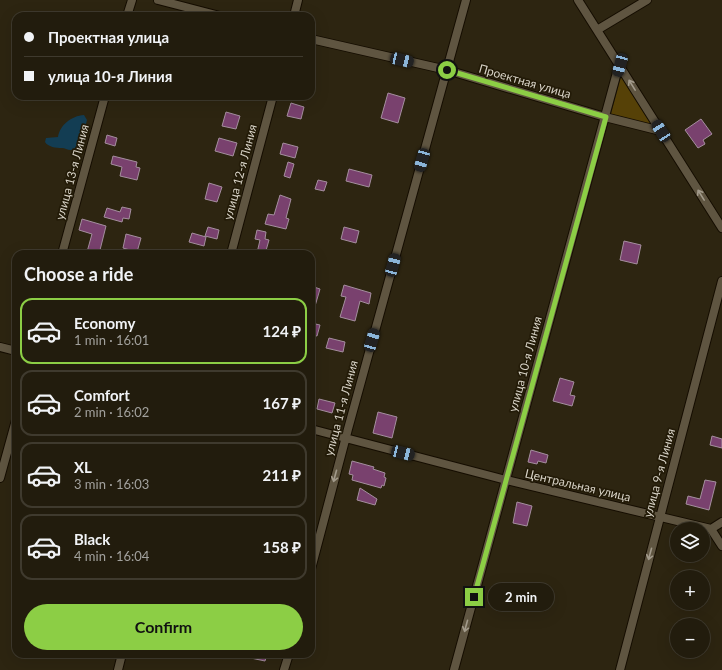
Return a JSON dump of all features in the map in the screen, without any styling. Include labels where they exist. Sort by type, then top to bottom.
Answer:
[{"type":"street","points":[[128,12],[132,0]]},
{"type":"street","points":[[158,0],[204,12]]},
{"type":"street","points":[[295,12],[298,0]]},
{"type":"street","name":"улица 11-я Линия","points":[[315,554],[345,438],[466,0]]},
{"type":"street","points":[[578,0],[722,228]]},
{"type":"street","points":[[597,30],[647,0]]},
{"type":"street","name":"Проектная улица","points":[[315,40],[447,70],[606,117],[661,131]]},
{"type":"street","name":"улица 10-я Линия","points":[[454,670],[620,65]]},
{"type":"street","name":"улица 13-я Линия","points":[[63,250],[104,100]]},
{"type":"street","name":"улица 12-я Линия","points":[[232,250],[272,100]]},
{"type":"street","name":"улица 9-я Линия","points":[[620,670],[722,282]]},
{"type":"street","points":[[0,347],[12,350]]},
{"type":"street","name":"Центральная улица","points":[[315,430],[506,480],[711,529]]},
{"type":"street","points":[[0,478],[12,434]]},
{"type":"street","points":[[722,522],[711,529],[722,546]]},
{"type":"street","points":[[118,670],[121,658]]},
{"type":"street","points":[[284,670],[288,658]]},
{"type":"shaded area","points":[[622,73],[653,125],[611,114]]},
{"type":"water","points":[[84,115],[87,120],[84,133],[81,142],[75,149],[68,150],[50,146],[45,142],[46,138],[58,137],[61,129],[71,119]]},
{"type":"building","points":[[388,93],[405,98],[398,123],[381,118]]},
{"type":"building","points":[[291,103],[304,107],[301,119],[287,116]]},
{"type":"building","points":[[226,112],[240,116],[236,129],[222,126]]},
{"type":"building","points":[[701,119],[712,134],[703,140],[705,144],[698,148],[685,130]]},
{"type":"building","points":[[107,135],[117,138],[115,146],[105,143]]},
{"type":"building","points":[[219,138],[237,143],[233,156],[215,151]]},
{"type":"building","points":[[283,143],[298,147],[295,158],[280,154]]},
{"type":"building","points":[[113,156],[137,162],[136,167],[140,168],[137,180],[120,176],[122,167],[111,164]]},
{"type":"building","points":[[288,162],[294,164],[290,178],[284,176]]},
{"type":"building","points":[[349,169],[372,175],[369,187],[346,181]]},
{"type":"building","points":[[318,180],[327,182],[324,191],[315,189]]},
{"type":"building","points":[[209,183],[222,187],[217,202],[205,199]]},
{"type":"building","points":[[280,195],[291,199],[286,218],[289,219],[286,229],[265,224],[268,214],[274,215]]},
{"type":"building","points":[[122,207],[131,209],[129,219],[123,218],[122,222],[104,217],[107,208],[120,212]]},
{"type":"building","points":[[82,219],[106,226],[100,250],[88,250],[92,234],[79,230]]},
{"type":"building","points":[[208,227],[219,230],[217,239],[205,236]]},
{"type":"building","points":[[344,227],[359,231],[356,243],[341,239]]},
{"type":"building","points":[[257,230],[266,232],[265,239],[269,240],[266,250],[258,250],[260,240],[255,239]]},
{"type":"building","points":[[192,233],[206,237],[204,246],[189,242]]},
{"type":"building","points":[[126,234],[141,238],[138,250],[123,248]]},
{"type":"building","points":[[624,241],[641,245],[637,264],[620,260]]},
{"type":"building","points":[[344,285],[371,293],[369,304],[360,301],[355,321],[340,317],[346,297],[341,296]]},
{"type":"building","points":[[315,287],[320,289],[315,306]]},
{"type":"building","points":[[315,324],[320,325],[317,336],[315,336]]},
{"type":"building","points":[[329,338],[345,342],[343,352],[326,348]]},
{"type":"building","points":[[560,378],[574,382],[570,395],[575,396],[572,406],[553,401]]},
{"type":"building","points":[[319,399],[335,403],[332,413],[317,409]]},
{"type":"building","points":[[378,412],[397,417],[392,438],[373,433]]},
{"type":"building","points":[[712,436],[722,439],[722,448],[710,445]]},
{"type":"building","points":[[531,450],[548,455],[546,463],[538,461],[537,464],[528,462]]},
{"type":"building","points":[[352,461],[374,467],[373,469],[385,473],[384,477],[386,478],[384,486],[382,485],[381,488],[352,480],[353,475],[349,474]]},
{"type":"building","points":[[705,480],[716,482],[709,510],[686,504],[688,496],[700,499]]},
{"type":"building","points":[[360,488],[377,499],[375,505],[357,500]]},
{"type":"building","points":[[517,502],[532,506],[527,526],[513,523]]},
{"type":"building","points":[[251,658],[266,658],[265,661]]},
{"type":"route","points":[[447,70],[606,117],[474,597]]}]
